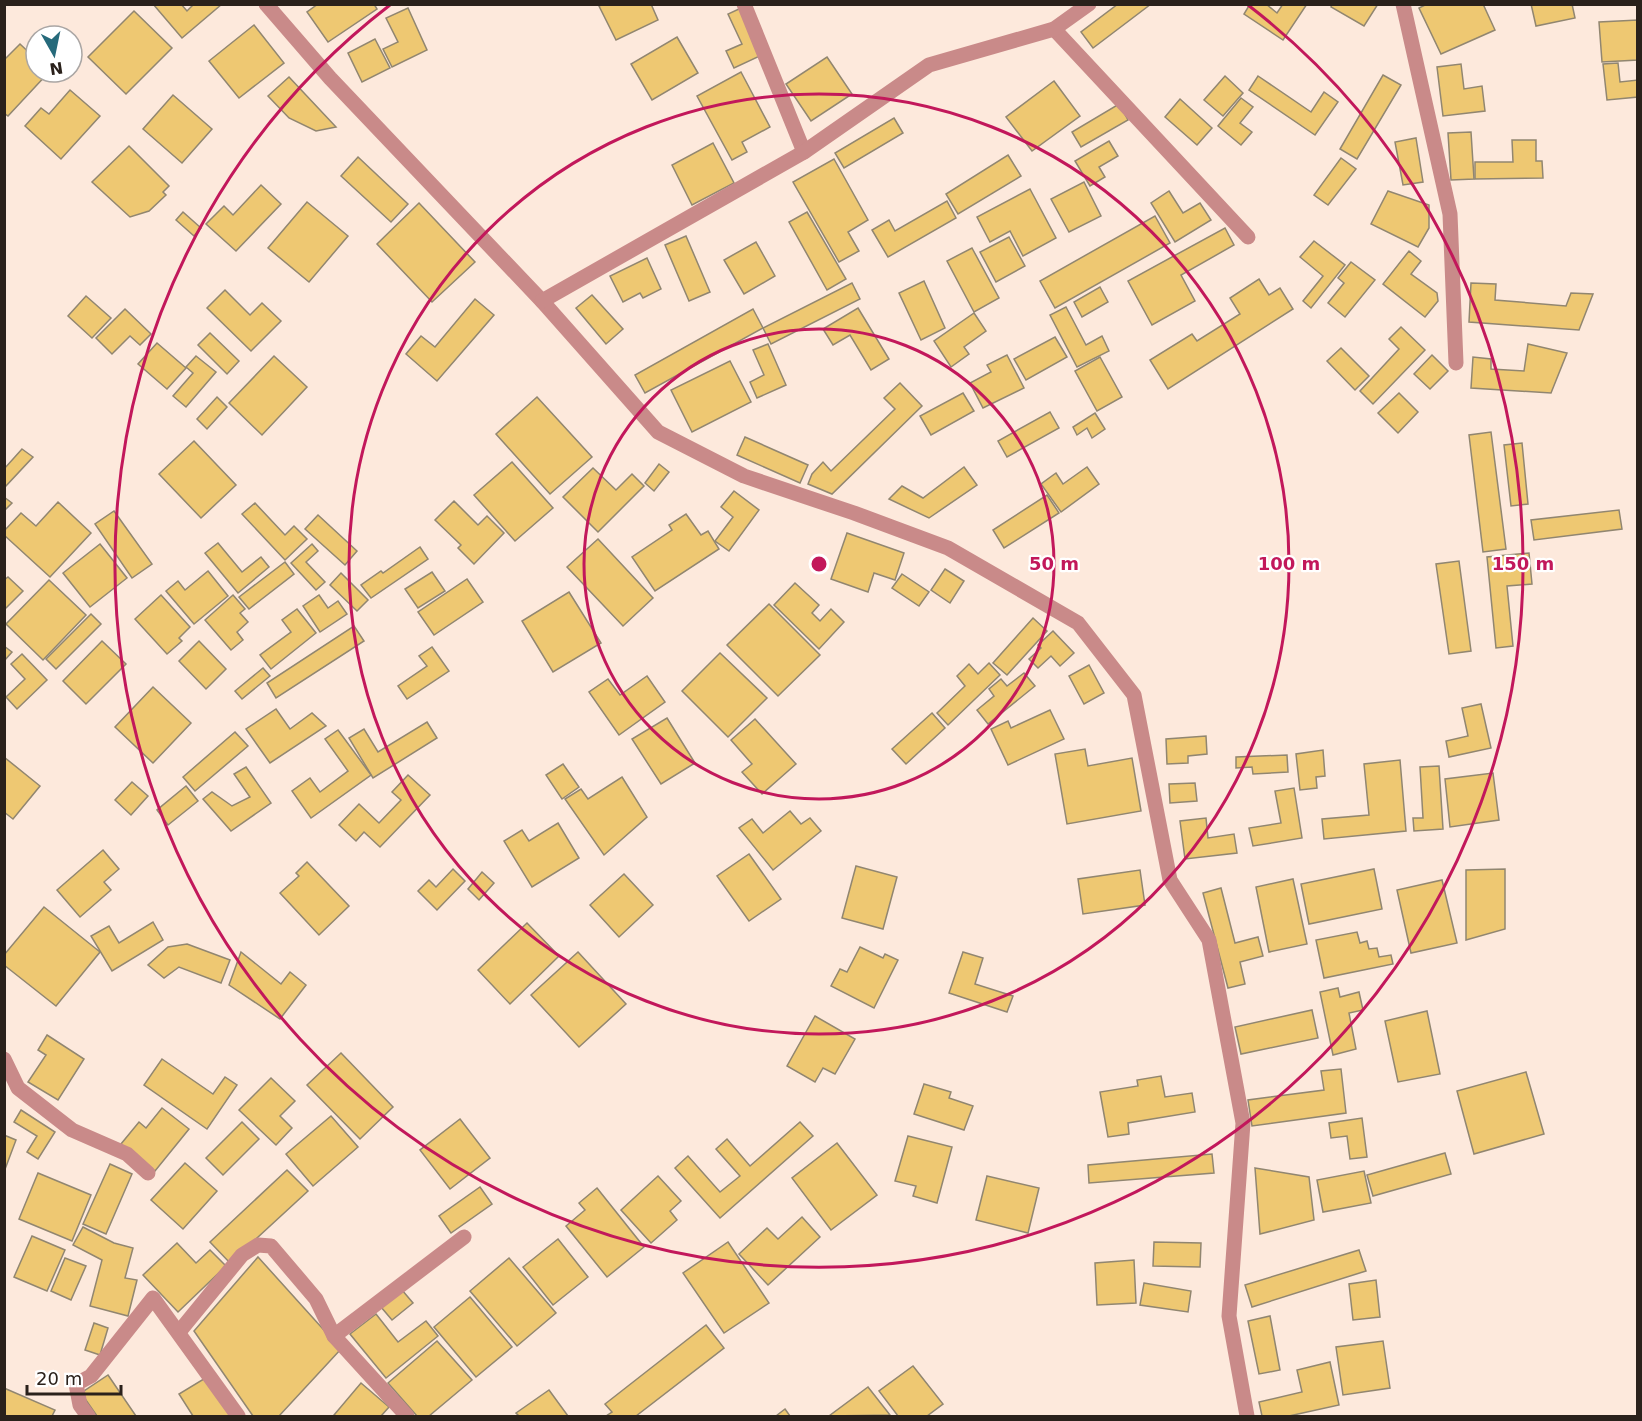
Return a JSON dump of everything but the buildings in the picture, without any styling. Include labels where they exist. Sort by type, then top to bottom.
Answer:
[{"type":"street","points":[[266,4],[330,78],[542,301],[658,432],[744,476],[948,548],[1078,623],[1134,695],[1170,880],[1209,940],[1243,1123],[1229,1316],[1247,1416]]},
{"type":"street","points":[[744,4],[804,152]]},
{"type":"street","points":[[542,301],[804,152],[930,65],[1054,29],[1089,4]]},
{"type":"street","points":[[1403,4],[1450,214],[1456,363]]},
{"type":"street","points":[[1054,29],[1248,237]]},
{"type":"street","points":[[4,1059],[18,1088],[72,1130],[127,1154],[148,1173]]},
{"type":"street","points":[[334,1336],[464,1237]]},
{"type":"street","points":[[179,1332],[242,1255],[258,1245],[271,1246],[316,1299],[334,1336],[407,1416]]},
{"type":"street","points":[[88,1416],[80,1405],[76,1384],[91,1376],[153,1298],[238,1416]]}]
